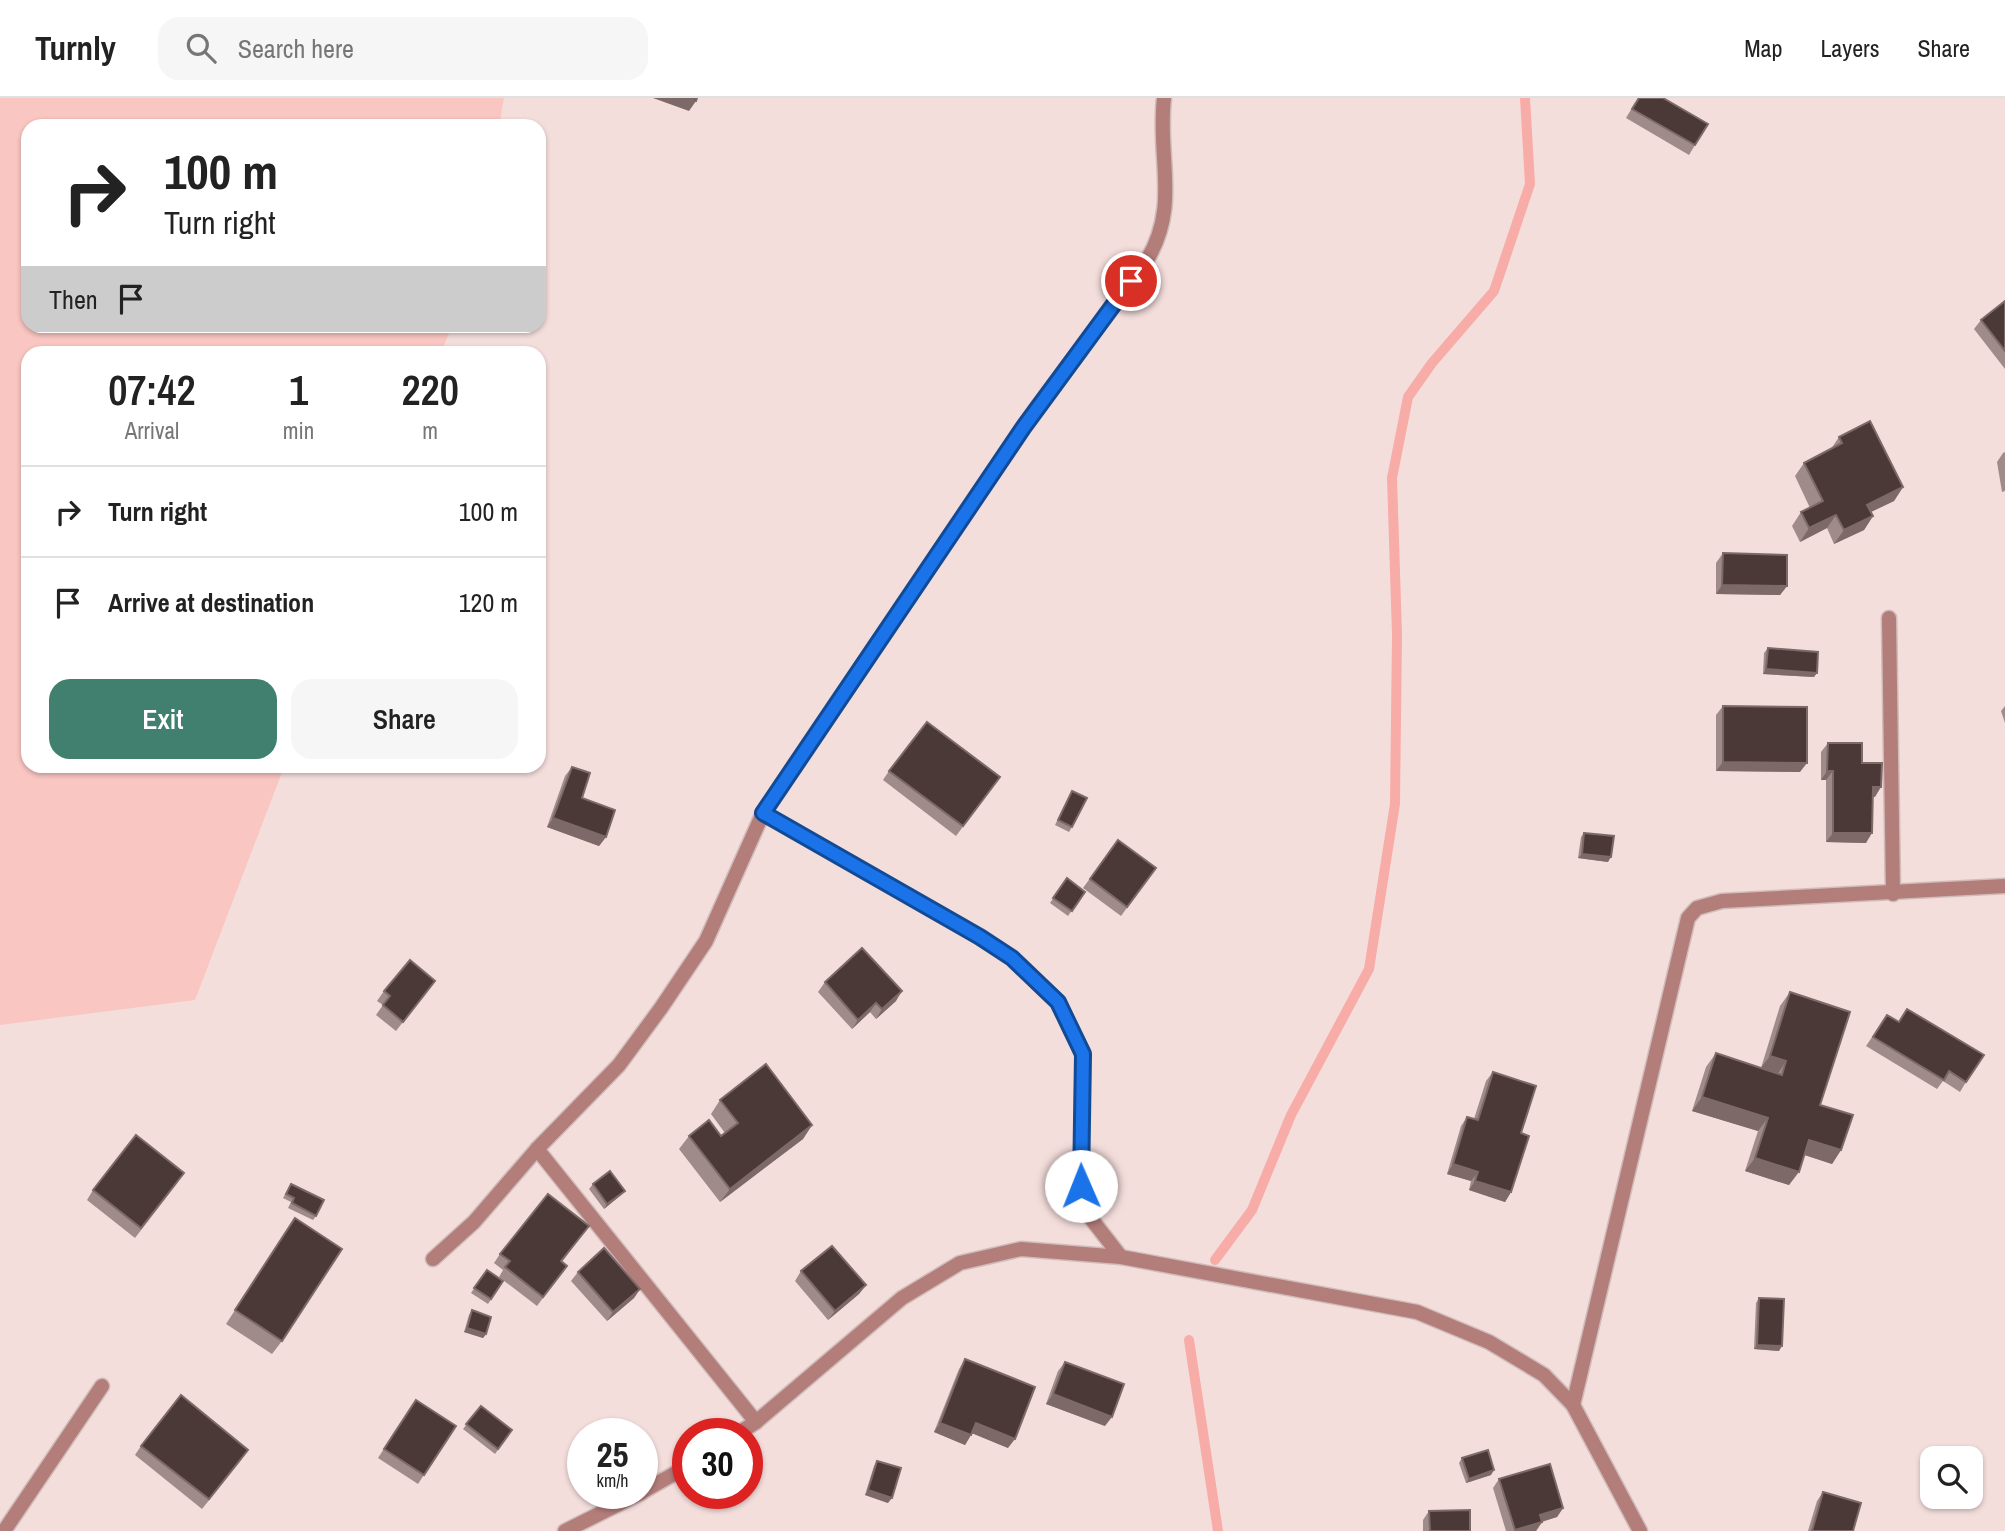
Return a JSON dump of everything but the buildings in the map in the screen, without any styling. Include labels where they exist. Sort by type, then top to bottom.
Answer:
[{"type":"street","points":[[433,1259],[474,1222],[537,1149],[619,1065],[661,1008],[706,941],[763,813],[1022,429],[1160,238],[1167,202],[1162,149],[1164,98]]},
{"type":"street","points":[[1889,618],[1893,894]]},
{"type":"street","points":[[763,813],[1003,952],[1058,1002],[1083,1054],[1081,1186],[1089,1216],[1121,1257]]},
{"type":"street","points":[[1573,1405],[1688,918],[1697,908],[1722,901],[2005,886]]},
{"type":"street","points":[[537,1149],[753,1418]]},
{"type":"street","points":[[761,1418],[902,1298],[960,1264],[1021,1249],[1121,1257],[1417,1312],[1489,1342],[1544,1375],[1573,1405],[1640,1531]]},
{"type":"street","points":[[4,1531],[102,1386]]},
{"type":"street","points":[[565,1531],[608,1509]]},
{"type":"shaded area","points":[[0,98],[504,98],[500,119],[21,119],[21,333],[449,333],[444,346],[21,346],[21,773],[282,773],[195,1000],[0,1025]]},
{"type":"waterway","points":[[1215,1260],[1252,1210],[1291,1115],[1369,969],[1395,804],[1397,634],[1392,478],[1408,397],[1432,363],[1494,291],[1530,184],[1525,98]]},
{"type":"waterway","points":[[1189,1340],[1218,1531]]},
{"type":"route","points":[[1081,1186],[1083,1054],[1058,1002],[1012,958],[980,937],[763,813],[873,646],[1038,406],[1131,281]]}]
